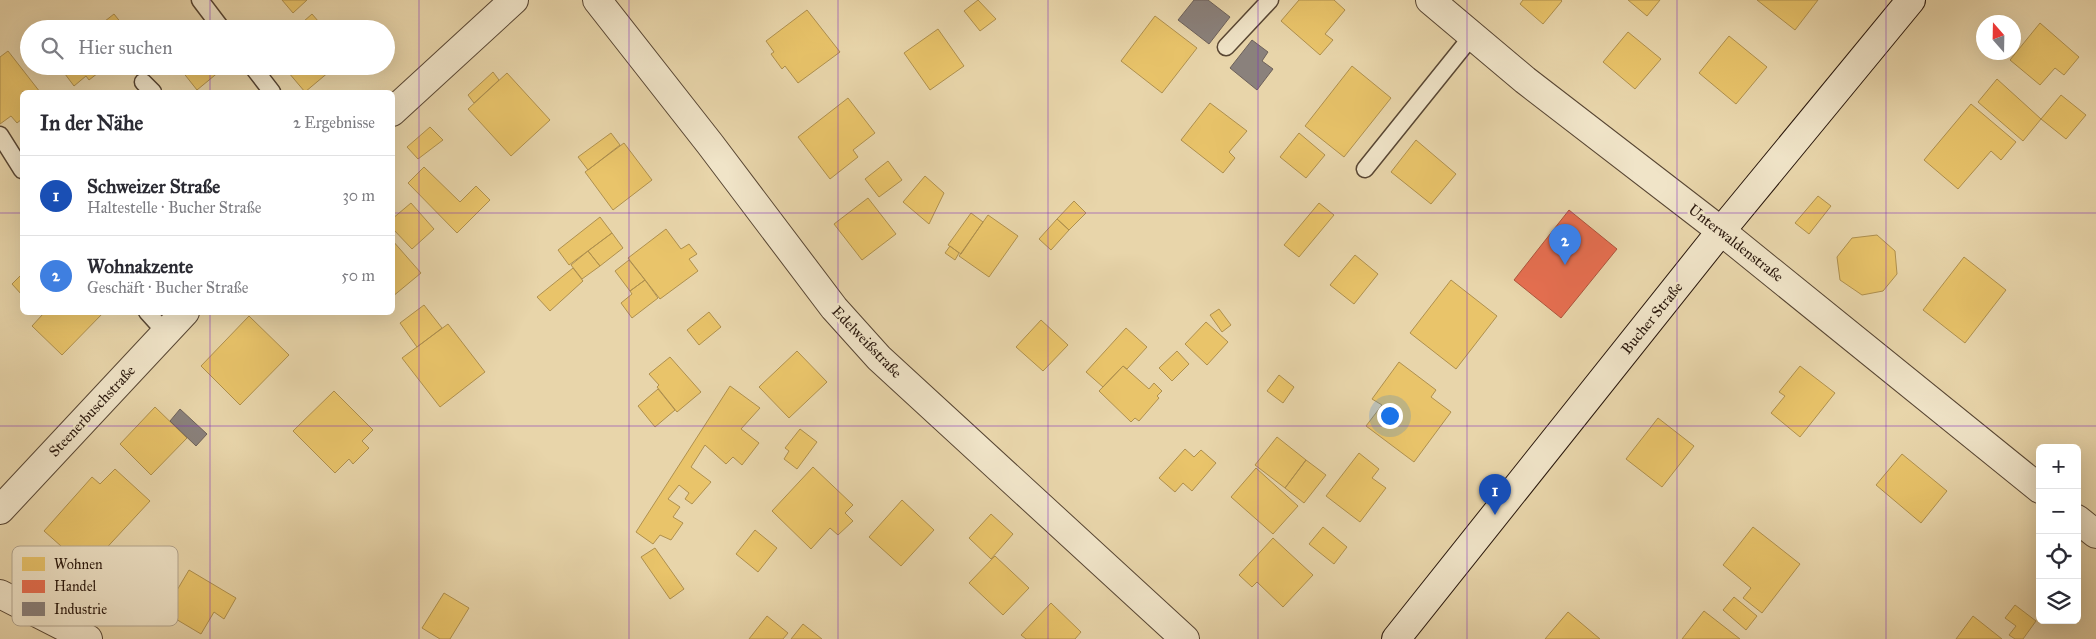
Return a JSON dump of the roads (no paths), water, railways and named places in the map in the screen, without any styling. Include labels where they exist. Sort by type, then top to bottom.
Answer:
[{"type":"street","points":[[395,109],[514,0]]},
{"type":"street","name":"Edelweißstraße","points":[[598,0],[840,315],[880,358],[1185,639]]},
{"type":"street","name":"Unterwaldenstraße","points":[[1430,0],[1531,85],[1721,231],[2036,485]]},
{"type":"street","name":"Bucher Straße","points":[[1396,639],[1721,231],[1911,0]]},
{"type":"street","name":"Steenerbuschstraße","points":[[0,510],[182,315]]},
{"type":"street","points":[[2081,522],[2096,534]]},
{"type":"street","points":[[0,594],[12,600]]},
{"type":"street","points":[[63,626],[88,639]]},
{"type":"lane","points":[[200,0],[215,20]]},
{"type":"lane","points":[[1226,46],[1270,0]]},
{"type":"lane","points":[[1365,169],[1472,36]]},
{"type":"lane","points":[[259,75],[270,90]]},
{"type":"lane","points":[[0,135],[20,167]]},
{"type":"lane","points":[[150,315],[166,333]]},
{"type":"place","name":"Wohnakzente","points":[[1565,265]]},
{"type":"place","name":"Schweizer Straße","points":[[1495,515]]}]
